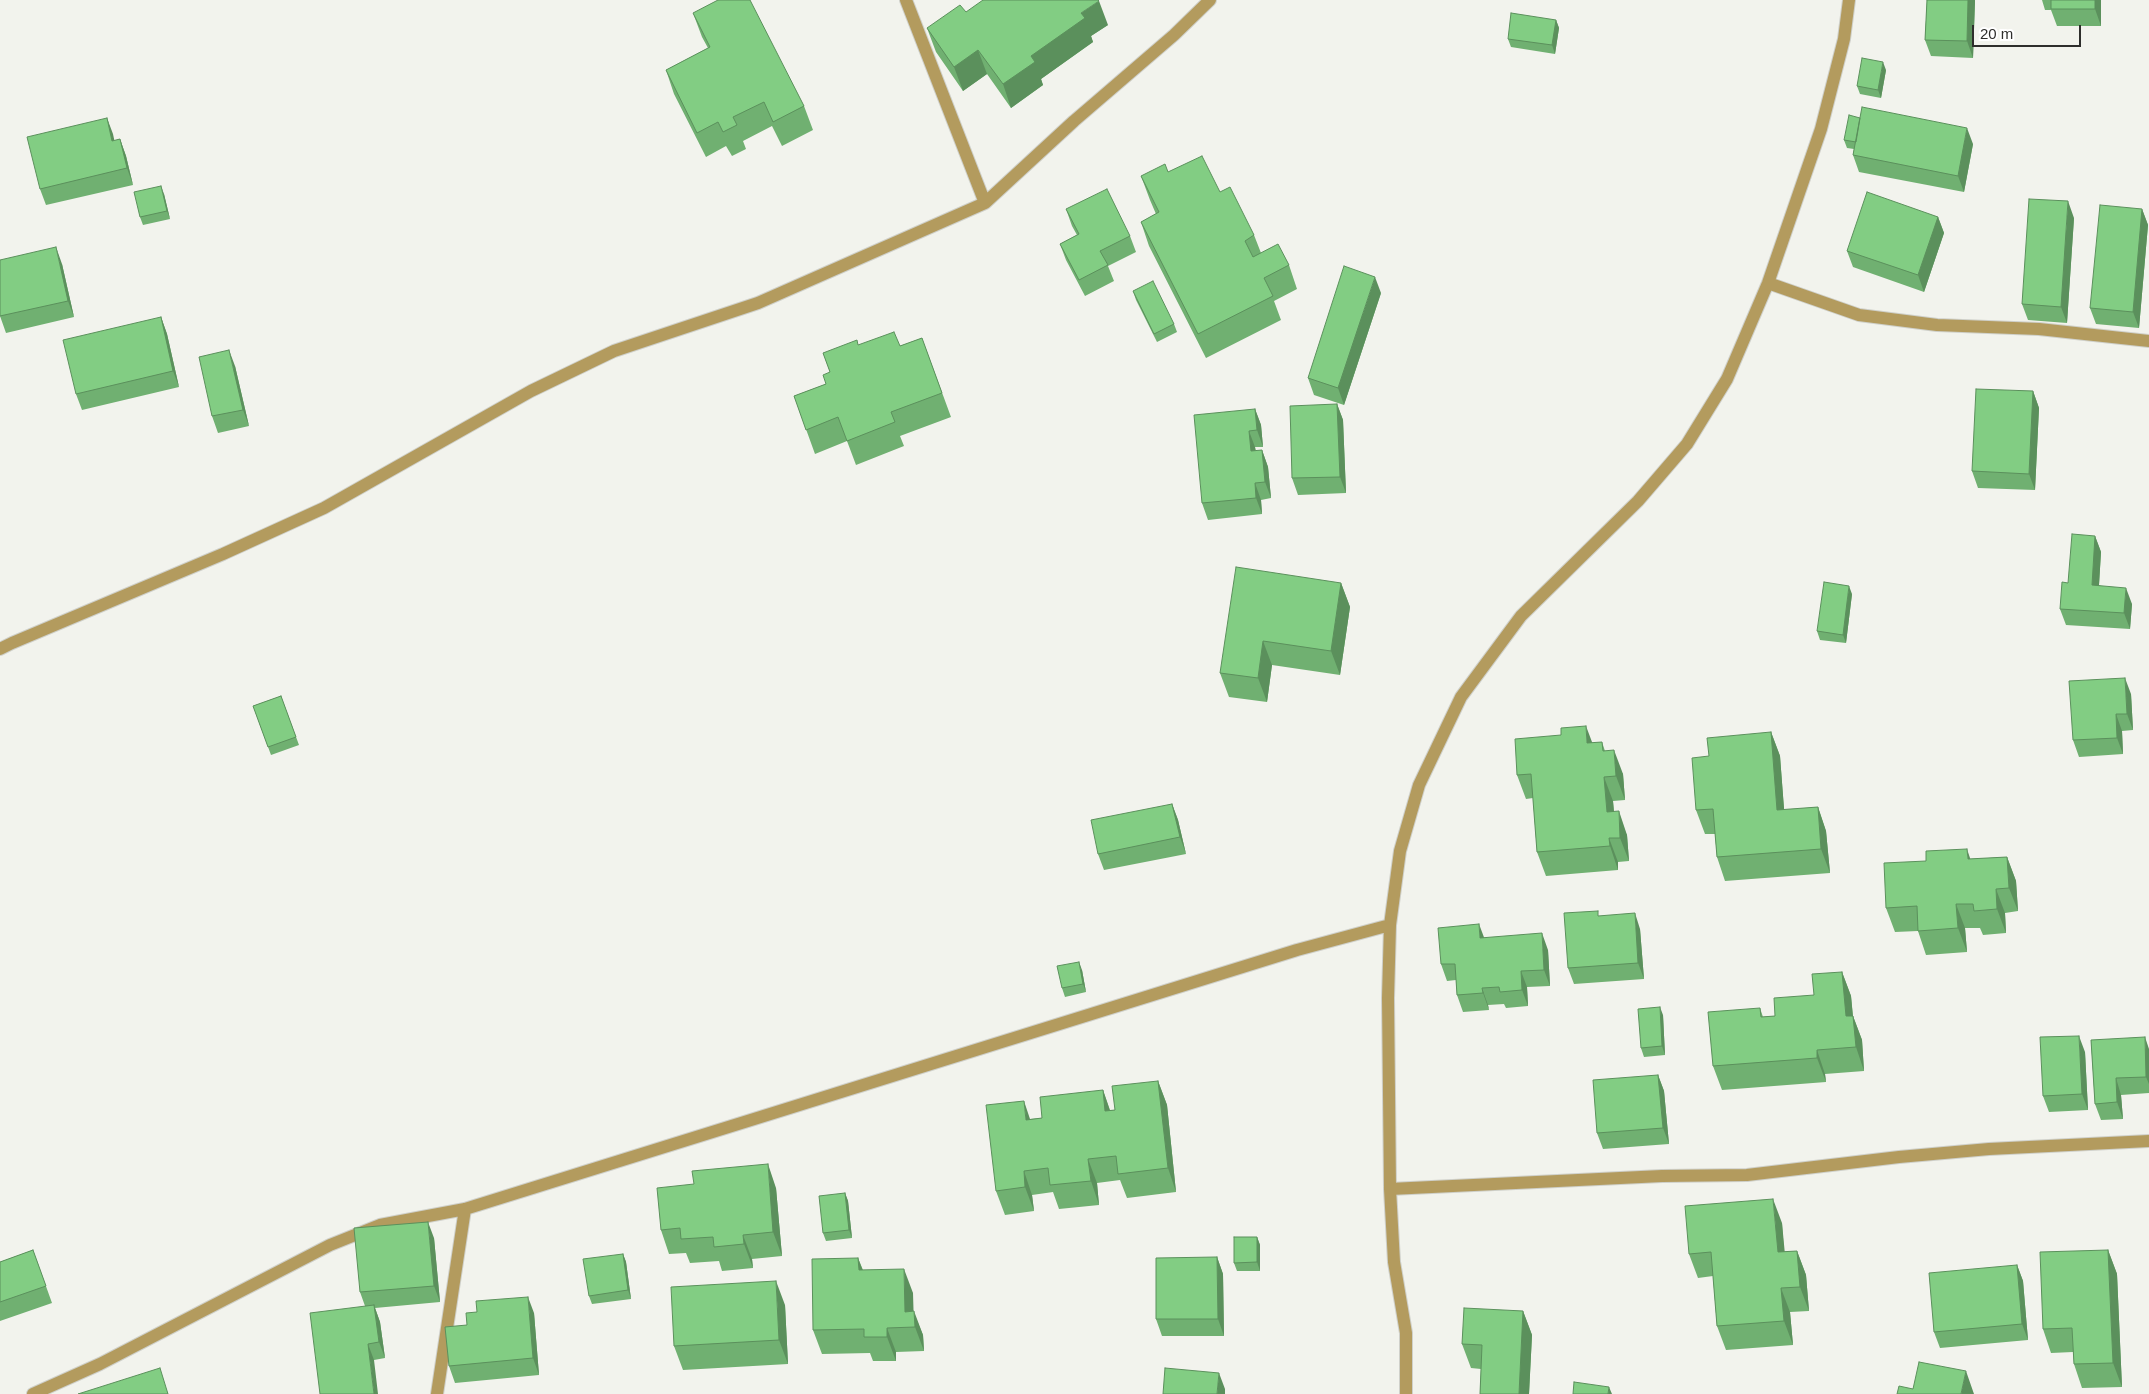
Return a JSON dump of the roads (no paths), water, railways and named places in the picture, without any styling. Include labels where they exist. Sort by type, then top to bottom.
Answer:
[{"type":"street","points":[[906,0],[985,204]]},
{"type":"street","points":[[0,649],[12,642],[223,554],[324,508],[531,391],[614,351],[758,303],[985,204],[1074,121],[1174,35],[1210,0]]},
{"type":"street","points":[[1406,1394],[1406,1332],[1394,1262],[1390,1189],[1388,998],[1390,925],[1400,851],[1419,785],[1461,697],[1521,616],[1638,502],[1687,444],[1728,379],[1768,283],[1821,129],[1844,39],[1849,0]]},
{"type":"street","points":[[1768,283],[1859,315],[1937,325],[2039,329],[2149,341]]},
{"type":"street","points":[[33,1394],[100,1364],[330,1245],[380,1225],[466,1209],[1297,950],[1390,925]]},
{"type":"street","points":[[1390,1189],[1662,1176],[1747,1175],[1899,1157],[1989,1149],[2149,1141]]},
{"type":"street","points":[[437,1394],[466,1209]]}]
